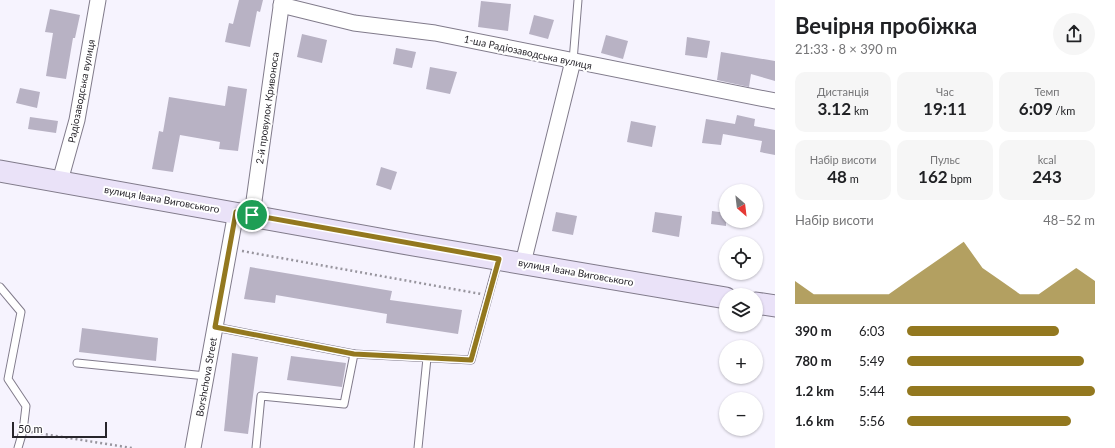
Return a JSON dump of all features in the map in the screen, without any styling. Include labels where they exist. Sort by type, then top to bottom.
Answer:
[{"type":"street","name":"Радіозаводська вулиця","points":[[60,182],[77,120],[98,0]]},
{"type":"street","name":"1-ша Радіозаводська вулиця","points":[[282,2],[354,23],[435,33],[775,101]]},
{"type":"street","name":"2-й провулок Кривоноса","points":[[244,214],[282,2]]},
{"type":"street","points":[[523,263],[573,61]]},
{"type":"street","name":"вулиця Івана Виговського","points":[[0,171],[719,297]]},
{"type":"street","name":"Borshchova Street","points":[[193,448],[229,249],[244,214]]},
{"type":"street","points":[[763,304],[775,306]]},
{"type":"lane","points":[[573,61],[578,0]]},
{"type":"lane","points":[[215,327],[354,354],[471,360],[499,259]]},
{"type":"lane","points":[[0,287],[21,312],[8,379],[26,406],[24,431],[18,448]]},
{"type":"lane","points":[[256,448],[261,396],[344,404],[354,354]]},
{"type":"lane","points":[[418,448],[427,358]]},
{"type":"lane","points":[[77,363],[206,376]]},
{"type":"path","points":[[229,249],[489,295]]},
{"type":"path","points":[[24,431],[132,448]]},
{"type":"building","points":[[239,0],[263,0],[260,12],[257,11],[250,47],[225,42],[229,23],[233,24]]},
{"type":"building","points":[[481,1],[511,4],[508,31],[478,27]]},
{"type":"building","points":[[50,9],[80,15],[75,38],[73,38],[66,79],[46,76],[53,33],[45,32]]},
{"type":"building","points":[[534,15],[554,20],[548,39],[529,34]]},
{"type":"building","points":[[302,34],[327,40],[322,63],[297,57]]},
{"type":"building","points":[[606,35],[628,41],[623,59],[601,53]]},
{"type":"building","points":[[687,37],[710,41],[707,58],[685,55]]},
{"type":"building","points":[[396,48],[416,52],[412,68],[393,64]]},
{"type":"building","points":[[721,52],[775,61],[775,81],[751,74],[749,87],[717,80]]},
{"type":"building","points":[[430,67],[457,72],[450,94],[426,89]]},
{"type":"building","points":[[228,86],[247,89],[238,151],[219,149],[220,142],[180,135],[173,172],[152,169],[159,131],[163,132],[169,97],[225,106]]},
{"type":"building","points":[[20,88],[40,92],[37,108],[16,103]]},
{"type":"building","points":[[737,115],[755,119],[754,126],[775,130],[775,155],[760,152],[762,141],[723,134],[721,145],[702,143],[706,119],[735,124]]},
{"type":"building","points":[[30,117],[58,121],[56,133],[28,129]]},
{"type":"building","points":[[631,121],[656,126],[652,147],[627,142]]},
{"type":"building","points":[[381,167],[397,172],[391,190],[376,185]]},
{"type":"building","points":[[712,211],[719,212],[719,225],[711,224]]},
{"type":"building","points":[[556,212],[577,216],[573,235],[552,231]]},
{"type":"building","points":[[655,212],[682,216],[679,237],[652,232]]},
{"type":"building","points":[[250,267],[392,291],[390,300],[462,310],[458,334],[386,323],[387,314],[276,295],[275,303],[244,299]]},
{"type":"building","points":[[82,328],[158,338],[156,361],[79,352]]},
{"type":"building","points":[[232,353],[258,357],[248,434],[224,431]]},
{"type":"building","points":[[291,356],[346,363],[342,387],[287,380]]},
{"type":"route","points":[[236,212],[252,215],[413,245],[499,259],[471,360],[354,354],[215,327],[236,212]]}]
